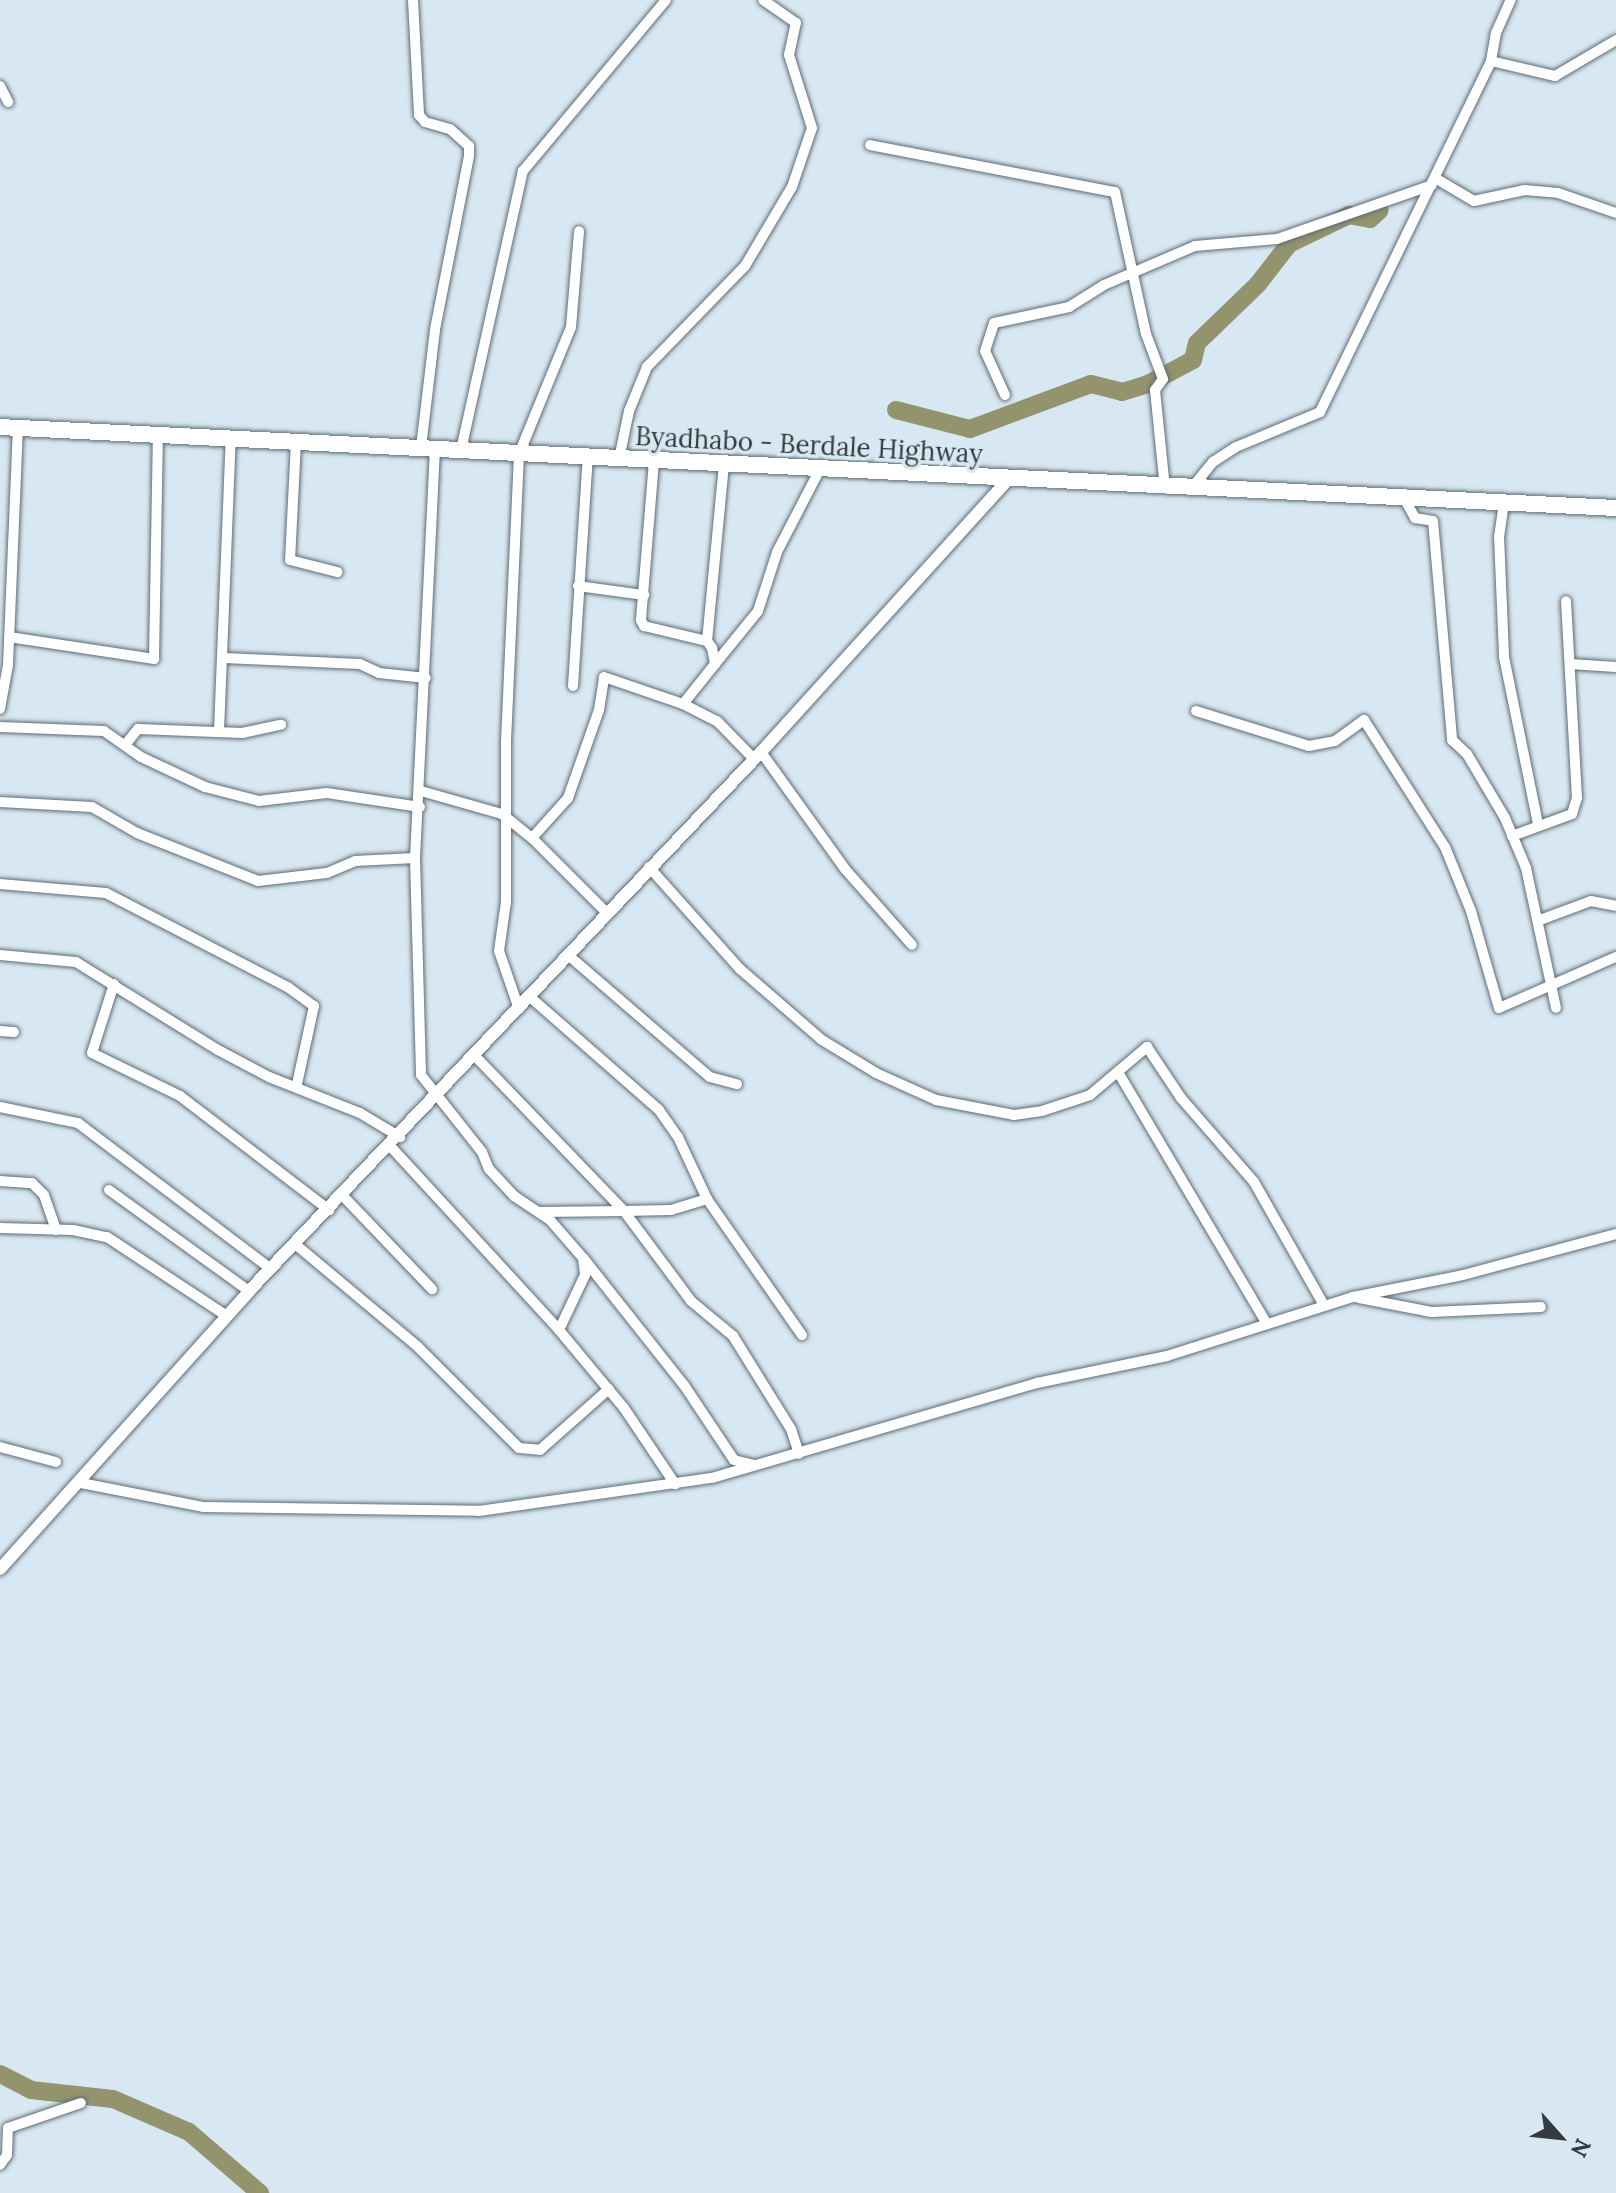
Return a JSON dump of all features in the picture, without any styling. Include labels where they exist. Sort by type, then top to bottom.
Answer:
[{"type":"main road","name":"Byadhabo - Berdale Highway","points":[[0,427],[1165,488],[1616,508]]},
{"type":"street","points":[[413,0],[419,115],[425,122],[450,129],[469,146],[435,330],[428,449],[426,678],[415,858],[417,1051],[421,1075],[436,1099],[506,1187],[539,1212],[583,1258],[667,1362],[734,1460],[757,1466]]},
{"type":"street","points":[[461,450],[523,171],[666,0]]},
{"type":"street","points":[[619,459],[629,411],[647,367],[745,266],[792,187],[812,128],[789,55],[796,23],[763,0]]},
{"type":"street","points":[[1191,489],[1213,462],[1236,447],[1320,412],[1491,61],[1496,33],[1511,0]]},
{"type":"street","points":[[1491,61],[1555,76],[1616,40]]},
{"type":"street","points":[[0,86],[8,102]]},
{"type":"street","points":[[870,145],[1115,192],[1160,374],[1155,390],[1165,488]]},
{"type":"street","points":[[1005,395],[985,351],[994,323],[1069,307],[1090,292],[1195,246],[1277,239],[1433,182],[1474,201],[1525,190],[1558,193],[1616,213]]},
{"type":"street","points":[[519,1009],[499,951],[509,817],[506,741],[519,454],[571,327],[579,231]]},
{"type":"street","points":[[0,709],[9,637],[18,428]]},
{"type":"street","points":[[9,637],[154,659],[158,435]]},
{"type":"street","points":[[219,731],[231,438]]},
{"type":"street","points":[[296,442],[290,560],[337,572]]},
{"type":"street","points":[[573,686],[588,457]]},
{"type":"street","points":[[654,461],[644,626],[707,641]]},
{"type":"street","points":[[715,664],[707,641],[724,464]]},
{"type":"street","points":[[683,704],[758,611],[777,552],[820,469]]},
{"type":"street","points":[[0,1569],[81,1483],[249,1291],[436,1099],[606,912],[757,756],[1008,480]]},
{"type":"street","points":[[1404,498],[1415,518],[1433,521],[1452,740],[1467,754],[1512,836],[1540,920],[1556,1008]]},
{"type":"street","points":[[1504,502],[1499,536],[1504,657],[1538,824]]},
{"type":"street","points":[[578,586],[644,595]]},
{"type":"street","points":[[1512,836],[1572,814],[1577,798],[1566,601]]},
{"type":"street","points":[[224,658],[360,664],[379,673],[426,678]]},
{"type":"street","points":[[1570,664],[1616,667]]},
{"type":"street","points":[[532,838],[568,798],[606,674],[717,721],[757,756],[845,869],[912,945]]},
{"type":"street","points":[[1196,711],[1309,746],[1335,741],[1364,720],[1445,847],[1471,911],[1499,1008],[1616,957]]},
{"type":"street","points":[[125,745],[138,729],[242,733],[281,725]]},
{"type":"street","points":[[0,727],[104,731],[205,787],[259,801],[327,793],[420,807]]},
{"type":"street","points":[[421,791],[509,817],[606,912]]},
{"type":"street","points":[[0,802],[92,807],[137,833],[258,881],[327,873],[355,861],[415,858]]},
{"type":"street","points":[[649,867],[740,969],[822,1040],[876,1073],[936,1100],[1014,1115],[1090,1095],[1147,1047],[1181,1098],[1254,1182],[1324,1305]]},
{"type":"street","points":[[0,884],[106,893],[289,988],[314,1006],[297,1084]]},
{"type":"street","points":[[1540,920],[1591,901],[1616,906]]},
{"type":"street","points":[[0,955],[76,962],[218,1050],[269,1077],[297,1084],[400,1137]]},
{"type":"street","points":[[568,955],[710,1077],[737,1084]]},
{"type":"street","points":[[114,984],[92,1053],[180,1096],[329,1210]]},
{"type":"street","points":[[530,997],[659,1110],[678,1137],[707,1199],[802,1335]]},
{"type":"street","points":[[0,1031],[14,1032]]},
{"type":"street","points":[[475,1056],[624,1211],[691,1301],[733,1336],[791,1429],[799,1454]]},
{"type":"street","points":[[1118,1072],[1267,1324]]},
{"type":"street","points":[[0,1107],[78,1123],[139,1174],[271,1269]]},
{"type":"street","points":[[391,1147],[609,1389],[675,1484]]},
{"type":"street","points":[[0,1181],[32,1183],[44,1195],[56,1230]]},
{"type":"street","points":[[109,1190],[249,1291]]},
{"type":"street","points":[[343,1196],[432,1289]]},
{"type":"street","points":[[539,1212],[671,1210],[707,1199]]},
{"type":"street","points":[[0,1228],[56,1230],[107,1237],[227,1316]]},
{"type":"street","points":[[81,1483],[203,1507],[479,1511],[675,1484],[757,1466],[1037,1383],[1167,1356],[1353,1297],[1463,1275],[1616,1234]]},
{"type":"street","points":[[295,1244],[418,1347],[484,1408],[505,1435],[530,1453],[609,1389]]},
{"type":"street","points":[[559,1330],[585,1275],[583,1258]]},
{"type":"street","points":[[1353,1297],[1432,1312],[1541,1307]]},
{"type":"street","points":[[0,1447],[56,1462]]},
{"type":"street","points":[[0,2165],[7,2155],[8,2128],[81,2103]]},
{"type":"waterway","points":[[896,410],[970,429],[1091,384],[1122,392],[1148,384],[1193,360],[1197,343],[1258,284],[1289,244],[1349,215],[1370,219],[1380,210]]},
{"type":"waterway","points":[[0,2074],[31,2090],[113,2099],[189,2132],[260,2193]]}]
